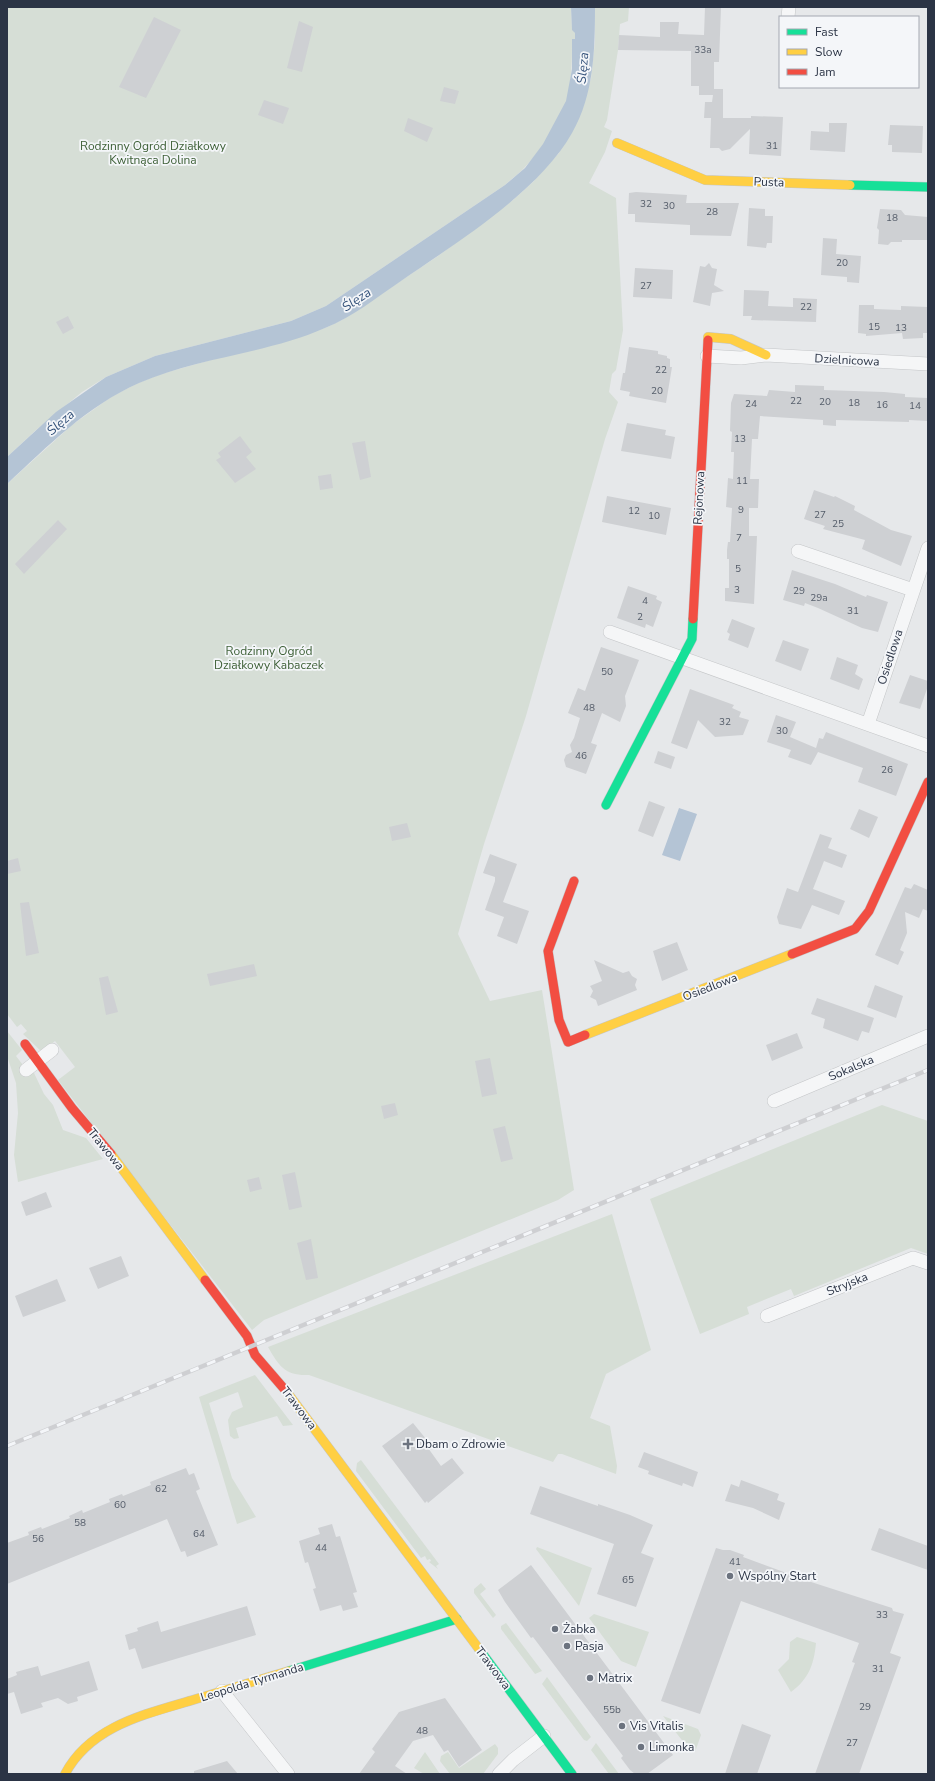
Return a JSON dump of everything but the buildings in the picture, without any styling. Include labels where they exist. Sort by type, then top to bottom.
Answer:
[{"type":"street","name":"Pusta","points":[[617,143],[705,180],[928,187]]},
{"type":"street","name":"Dzielnicowa","points":[[708,337],[731,339],[766,355]]},
{"type":"street","name":"Rejonowa","points":[[683,657],[692,639],[708,337]]},
{"type":"street","name":"Dzielnicowa","points":[[707,356],[741,358],[766,355],[928,364]]},
{"type":"street","name":"Osiedlowa","points":[[868,724],[928,548]]},
{"type":"street","points":[[798,551],[913,590]]},
{"type":"street","points":[[610,632],[928,746]]},
{"type":"street","points":[[606,805],[683,657]]},
{"type":"street","name":"Osiedlowa","points":[[574,881],[548,951],[559,1020],[568,1042],[855,929],[869,912],[928,782]]},
{"type":"street","name":"Sokalska","points":[[774,1101],[928,1036]]},
{"type":"street","name":"Trawowa","points":[[25,1044],[72,1108],[115,1159],[246,1336],[255,1355],[282,1385],[572,1774]]},
{"type":"street","points":[[26,1070],[52,1050]]},
{"type":"street","name":"Stryjska","points":[[767,1316],[913,1258],[928,1263]]},
{"type":"street","name":"Leopolda Tyrmanda","points":[[65,1774],[88,1744],[118,1725],[134,1718],[456,1619]]},
{"type":"street","points":[[222,1692],[288,1774]]},
{"type":"street","points":[[499,1774],[513,1760],[544,1736]]},
{"type":"green space","name":"Rodzinny Ogród Działkowy Kwitnąca Dolina","points":[[7,7],[571,7],[572,29],[575,33],[575,39],[572,39],[569,92],[560,117],[549,136],[531,161],[505,185],[326,306],[291,321],[155,356],[106,377],[82,392],[36,430],[7,457]]},
{"type":"green space","name":"Rodzinny Ogród Działkowy Kabaczek","points":[[595,7],[629,7],[628,21],[620,24],[618,50],[607,120],[604,127],[612,131],[605,152],[589,183],[616,198],[623,330],[616,370],[612,374],[609,392],[618,402],[605,439],[526,716],[484,844],[458,934],[490,1001],[542,990],[574,1190],[558,1200],[264,1320],[252,1330],[58,1080],[75,1067],[55,1041],[42,1052],[23,1034],[27,1031],[21,1024],[17,1027],[7,1014],[7,484],[72,425],[111,397],[138,383],[161,374],[325,328],[342,320],[438,256],[513,200],[533,182],[559,153],[591,79],[595,41]]},
{"type":"green space","points":[[7,1031],[22,1050],[16,1056],[29,1073],[34,1073],[44,1094],[53,1105],[63,1130],[86,1138],[103,1159],[18,1182],[14,1155],[18,1113],[16,1083],[7,1056]]},
{"type":"green space","points":[[882,1105],[928,1121],[928,1254],[911,1248],[794,1296],[791,1289],[747,1307],[749,1314],[700,1334],[650,1199]]},
{"type":"green space","points":[[612,1214],[651,1350],[606,1374],[590,1418],[610,1426],[617,1466],[616,1474],[562,1454],[558,1454],[553,1462],[309,1375],[288,1372],[279,1364],[268,1347]]},
{"type":"green space","points":[[255,1375],[293,1425],[283,1426],[277,1416],[236,1428],[239,1438],[234,1439],[230,1436],[228,1420],[232,1412],[243,1407],[238,1392],[209,1403],[232,1478],[256,1517],[237,1524],[199,1397]]},
{"type":"green space","points":[[361,1460],[439,1564],[436,1566],[438,1569],[429,1562],[431,1561],[430,1559],[427,1560],[425,1556],[421,1558],[356,1471],[357,1463]]},
{"type":"green space","points":[[537,1547],[592,1568],[579,1606],[536,1549]]},
{"type":"green space","points":[[481,1583],[486,1589],[480,1594],[496,1615],[493,1618],[474,1593],[474,1589]]},
{"type":"green space","points":[[594,1614],[649,1632],[636,1667],[621,1661],[589,1618]]},
{"type":"green space","points":[[506,1623],[542,1671],[535,1674],[501,1629],[501,1626]]},
{"type":"green space","points":[[797,1637],[816,1643],[814,1658],[810,1670],[802,1682],[791,1692],[778,1670],[789,1659],[790,1642]]},
{"type":"green space","points":[[547,1677],[591,1737],[587,1741],[584,1740],[542,1684]]},
{"type":"green space","points":[[663,1716],[698,1729],[701,1735],[695,1752],[692,1753]]},
{"type":"green space","points":[[596,1743],[619,1774],[609,1774],[591,1750]]},
{"type":"green space","points":[[495,1744],[498,1748],[498,1754],[483,1774],[450,1774],[440,1761],[441,1756],[448,1752],[459,1768]]},
{"type":"green space","points":[[425,1752],[440,1774],[424,1774],[414,1768]]},
{"type":"water","name":"Ślęza","points":[[571,7],[595,7],[594,56],[585,103],[572,133],[557,155],[539,176],[518,196],[471,233],[364,306],[325,328],[279,344],[162,374],[120,392],[85,415],[69,428],[7,484],[7,457],[56,412],[106,377],[155,356],[291,321],[326,306],[505,185],[525,168],[543,144],[566,101],[572,69],[572,39],[575,39],[575,33],[572,30]]},
{"type":"water","points":[[679,808],[697,814],[680,861],[662,855]]},
{"type":"railway","points":[[7,1446],[928,1070]]},
{"type":"traffic: fast","points":[[850,185],[928,187]]},
{"type":"traffic: fast","points":[[606,805],[692,639],[693,619]]},
{"type":"traffic: fast","points":[[289,1671],[457,1619]]},
{"type":"traffic: fast","points":[[479,1649],[572,1774]]},
{"type":"traffic: slow","points":[[617,143],[705,180],[850,185]]},
{"type":"traffic: slow","points":[[708,340],[708,337],[731,339],[766,355]]},
{"type":"traffic: slow","points":[[585,1035],[792,954]]},
{"type":"traffic: slow","points":[[111,1154],[205,1280]]},
{"type":"traffic: slow","points":[[286,1391],[479,1649]]},
{"type":"traffic: slow","points":[[65,1774],[76,1757],[90,1744],[105,1733],[122,1724],[140,1716],[289,1671]]},
{"type":"traffic: jam","points":[[693,619],[708,340]]},
{"type":"traffic: jam","points":[[792,954],[855,929],[869,911],[928,782]]},
{"type":"traffic: jam","points":[[574,881],[548,951],[559,1020],[568,1042],[585,1035]]},
{"type":"traffic: jam","points":[[25,1044],[72,1108],[111,1154]]},
{"type":"traffic: jam","points":[[205,1280],[247,1336],[255,1355],[286,1391]]},
{"type":"place","name":"Dbam o Zdrowie","points":[[408,1444]]},
{"type":"place","name":"Wspólny Start","points":[[730,1576]]},
{"type":"place","name":"Żabka","points":[[555,1629]]},
{"type":"place","name":"Pasja","points":[[567,1646]]},
{"type":"place","name":"Matrix","points":[[590,1678]]},
{"type":"place","name":"Vis Vitalis","points":[[622,1726]]},
{"type":"place","name":"Limonka","points":[[641,1747]]}]
